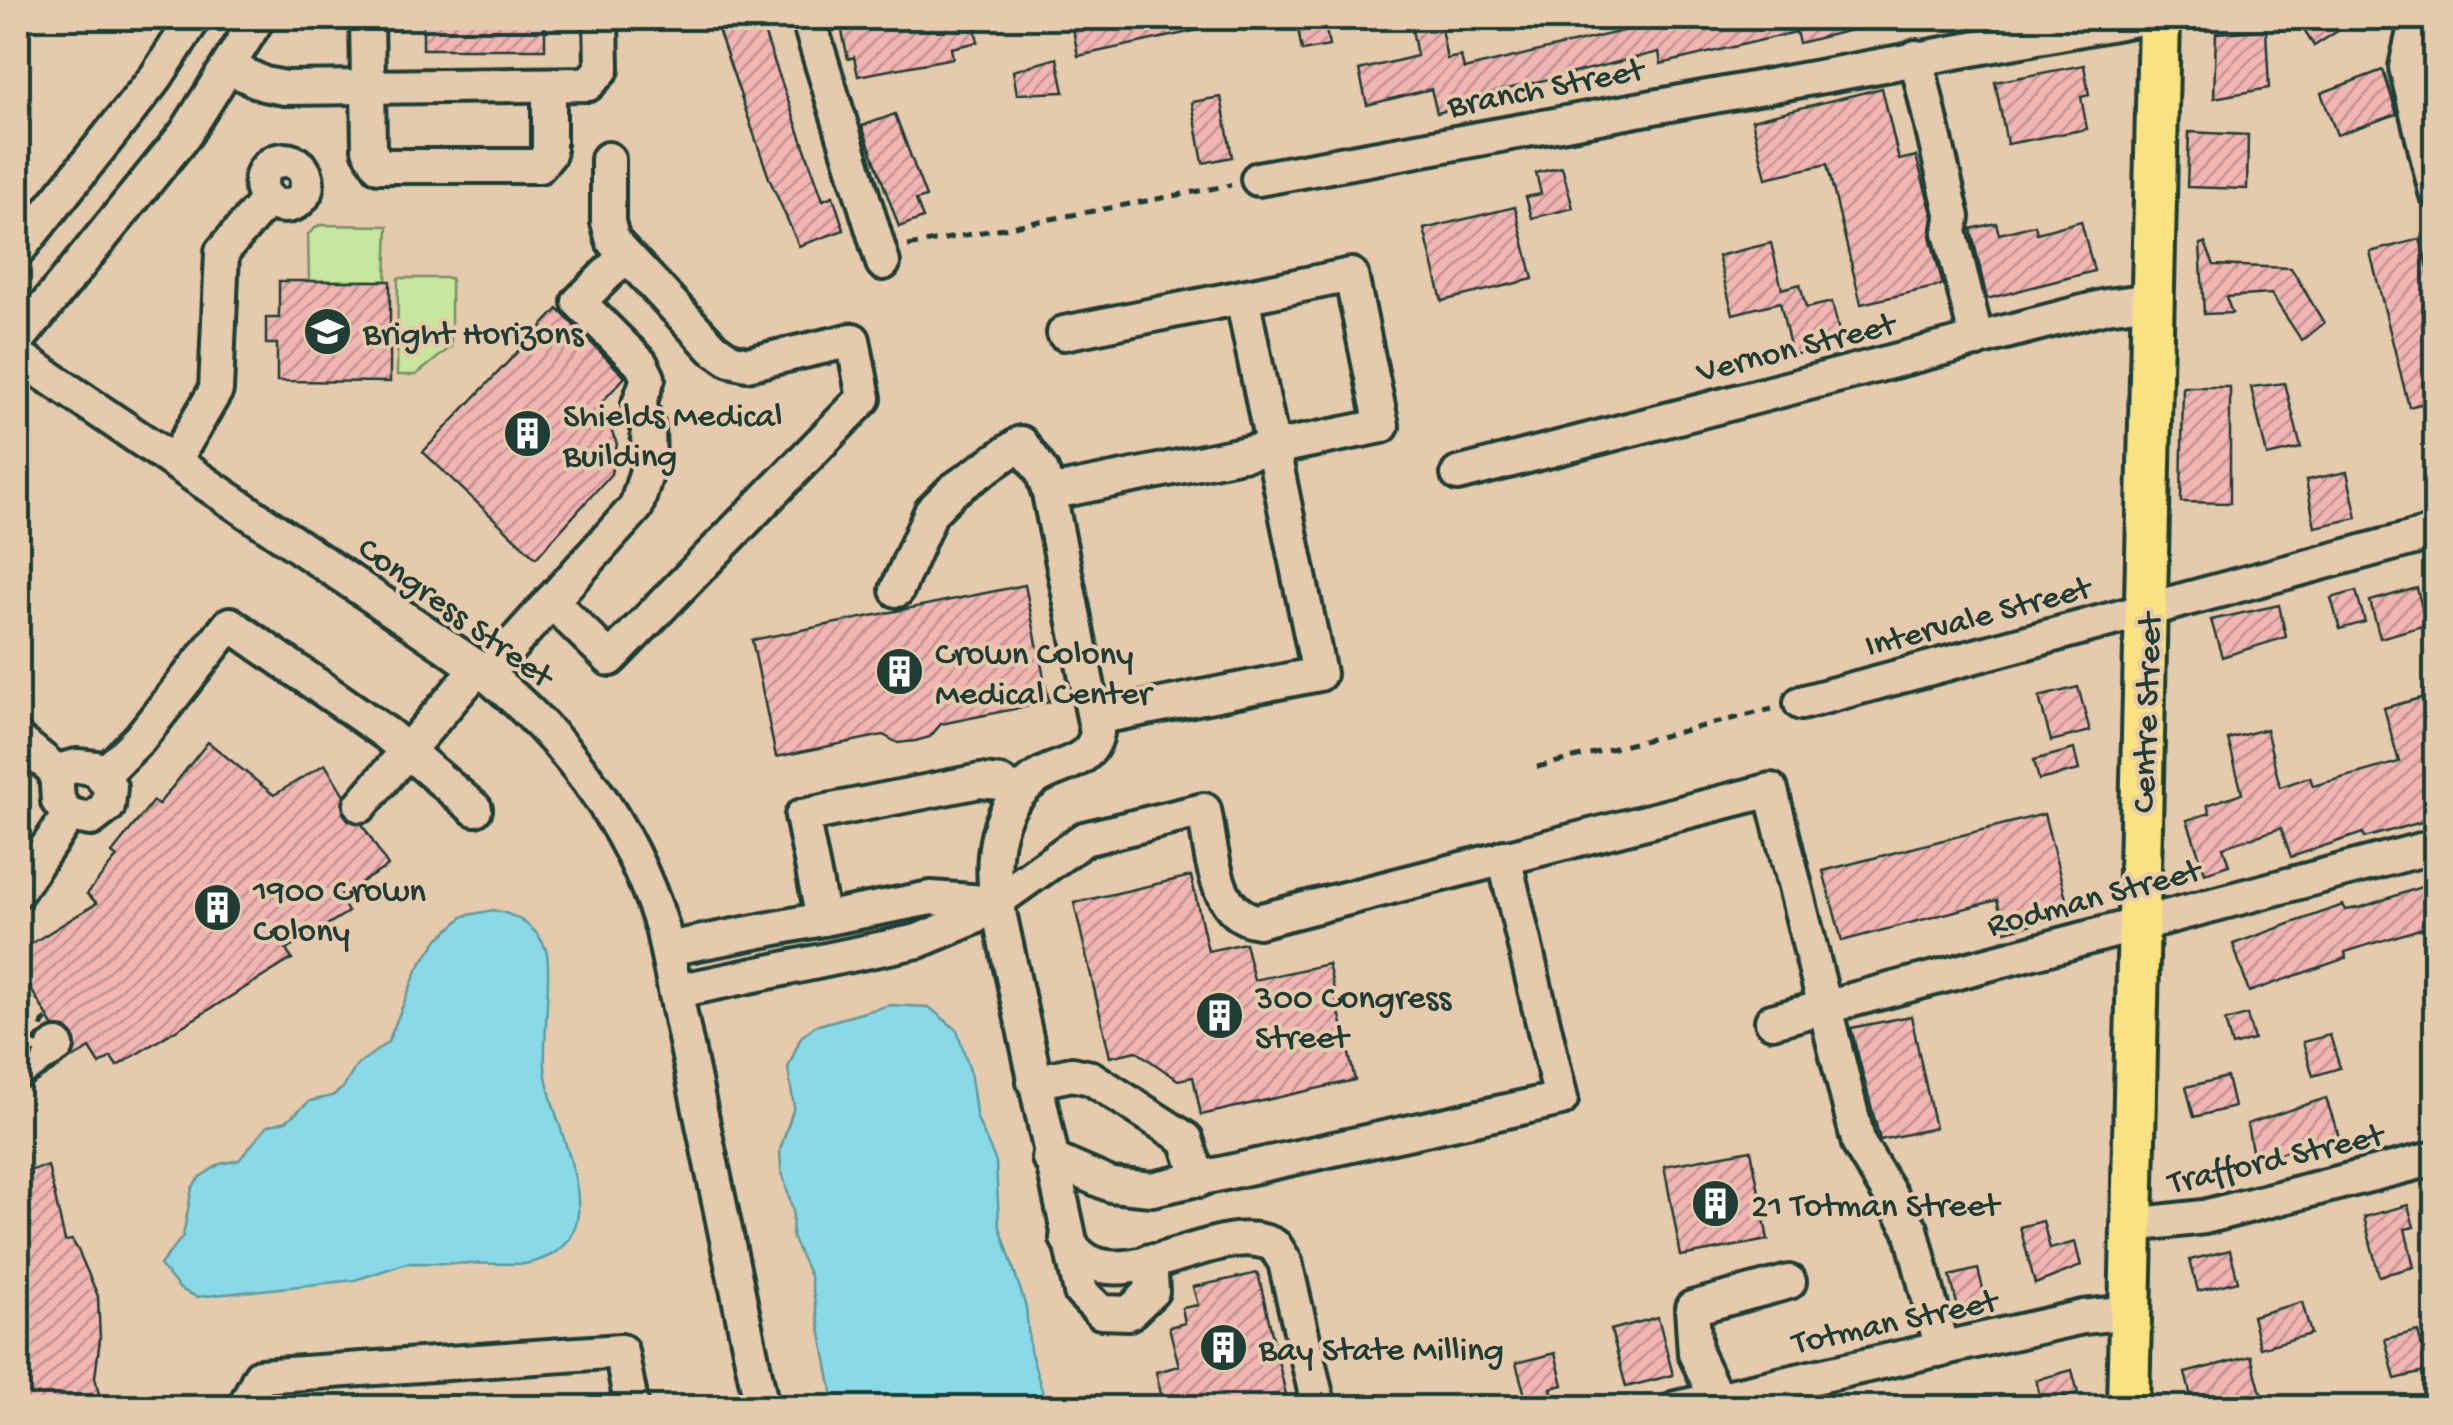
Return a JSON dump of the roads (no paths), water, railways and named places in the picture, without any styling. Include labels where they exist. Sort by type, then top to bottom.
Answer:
[{"type":"main road","name":"Centre Street","points":[[2128,1408],[2159,18]]},
{"type":"street","points":[[18,250],[156,78],[194,18]]},
{"type":"street","points":[[18,340],[186,133],[231,68],[258,18]]},
{"type":"street","points":[[367,18],[369,153],[379,166],[531,168],[543,164],[549,154],[549,85]]},
{"type":"street","points":[[231,68],[278,87],[588,84],[598,77],[602,18]]},
{"type":"street","points":[[808,18],[882,257]]},
{"type":"street","name":"Branch Street","points":[[1258,180],[2142,18]]},
{"type":"street","points":[[2419,24],[2406,67],[2436,192]]},
{"type":"street","points":[[1916,57],[1953,217],[1950,232],[1977,340]]},
{"type":"street","points":[[551,601],[610,658],[864,398],[853,340],[768,361],[730,360],[625,256],[608,232],[608,159]]},
{"type":"street","points":[[175,460],[216,390],[222,252],[268,199]]},
{"type":"street","points":[[362,805],[407,751],[620,529],[642,494],[650,440],[639,404],[648,386],[645,371],[579,302],[625,256]]},
{"type":"street","points":[[1049,493],[1382,426],[1351,275],[1064,333]]},
{"type":"street","points":[[1096,718],[1318,674],[1242,297]]},
{"type":"street","name":"Vernon Street","points":[[1458,474],[2106,306],[2152,300]]},
{"type":"street","name":"Congress Street","points":[[18,356],[482,671],[550,731],[598,796],[645,880],[667,949],[762,1408]]},
{"type":"street","points":[[897,590],[931,512],[952,491],[1021,443],[1042,472],[1049,493],[1096,718],[1096,739],[1085,756],[1041,775],[1018,795],[999,830],[994,867],[996,903],[1065,1234],[1081,1292],[1093,1307],[1108,1314],[1129,1313],[1148,1298],[1153,1284],[1150,1261]]},
{"type":"street","name":"Intervale Street","points":[[1801,702],[2436,532]]},
{"type":"street","points":[[104,774],[140,738],[230,624],[407,751],[475,809]]},
{"type":"street","points":[[18,740],[56,772],[58,801],[69,815],[86,820],[105,810],[111,792],[104,774],[87,766],[56,772]]},
{"type":"street","points":[[823,918],[802,816],[971,782],[994,781],[1018,795]]},
{"type":"street","points":[[677,991],[918,941],[956,928],[1084,839],[1204,810],[1225,902],[1239,916],[1253,921],[1344,902],[1771,790],[1859,1144],[1911,1230],[1942,1350]]},
{"type":"street","points":[[18,890],[69,815]]},
{"type":"street","name":"Rodman Street","points":[[1772,1021],[2436,846]]},
{"type":"street","points":[[1049,1158],[1130,1189],[1199,1180],[1561,1098],[1504,857]]},
{"type":"street","points":[[667,949],[932,898],[996,903]]},
{"type":"street","points":[[18,1071],[53,1032]]},
{"type":"street","points":[[1034,1082],[1072,1074],[1090,1078],[1186,1139],[1199,1180]]},
{"type":"street","name":"Trafford Street","points":[[2132,1225],[2204,1218],[2436,1158]]},
{"type":"street","points":[[1065,1234],[1076,1254],[1096,1266],[1119,1267],[1248,1239],[1275,1246],[1285,1262],[1319,1408]]},
{"type":"street","points":[[1716,1399],[1695,1354],[1692,1308],[1788,1282]]},
{"type":"street","name":"Totman Street","points":[[1676,1408],[2130,1312]]},
{"type":"street","points":[[244,1408],[260,1376],[621,1351],[632,1408]]},
{"type":"water","points":[[493,910],[525,923],[546,950],[545,1066],[576,1180],[578,1209],[573,1233],[556,1252],[525,1264],[407,1263],[355,1280],[197,1297],[180,1289],[160,1265],[183,1236],[192,1188],[200,1177],[220,1164],[239,1160],[267,1126],[286,1121],[310,1101],[332,1096],[343,1088],[357,1065],[388,1042],[418,968],[438,939],[464,916]]},
{"type":"water","points":[[890,1005],[929,1007],[957,1030],[970,1071],[977,1119],[996,1162],[999,1224],[1026,1307],[1030,1350],[1047,1407],[835,1407],[810,1276],[792,1237],[793,1211],[781,1169],[780,1150],[794,1107],[788,1068],[801,1037],[815,1026]]},
{"type":"place","name":"Bright Horizons","points":[[328,331]]},
{"type":"place","name":"Shields Medical Building","points":[[528,433]]},
{"type":"place","name":"Crown Colony Medical Center","points":[[900,671]]},
{"type":"place","name":"1900 Crown Colony","points":[[218,908]]},
{"type":"place","name":"300 Congress Street","points":[[1220,1015]]},
{"type":"place","name":"21 Totman Street","points":[[1716,1203]]},
{"type":"place","name":"Bay State Milling","points":[[1224,1347]]}]
